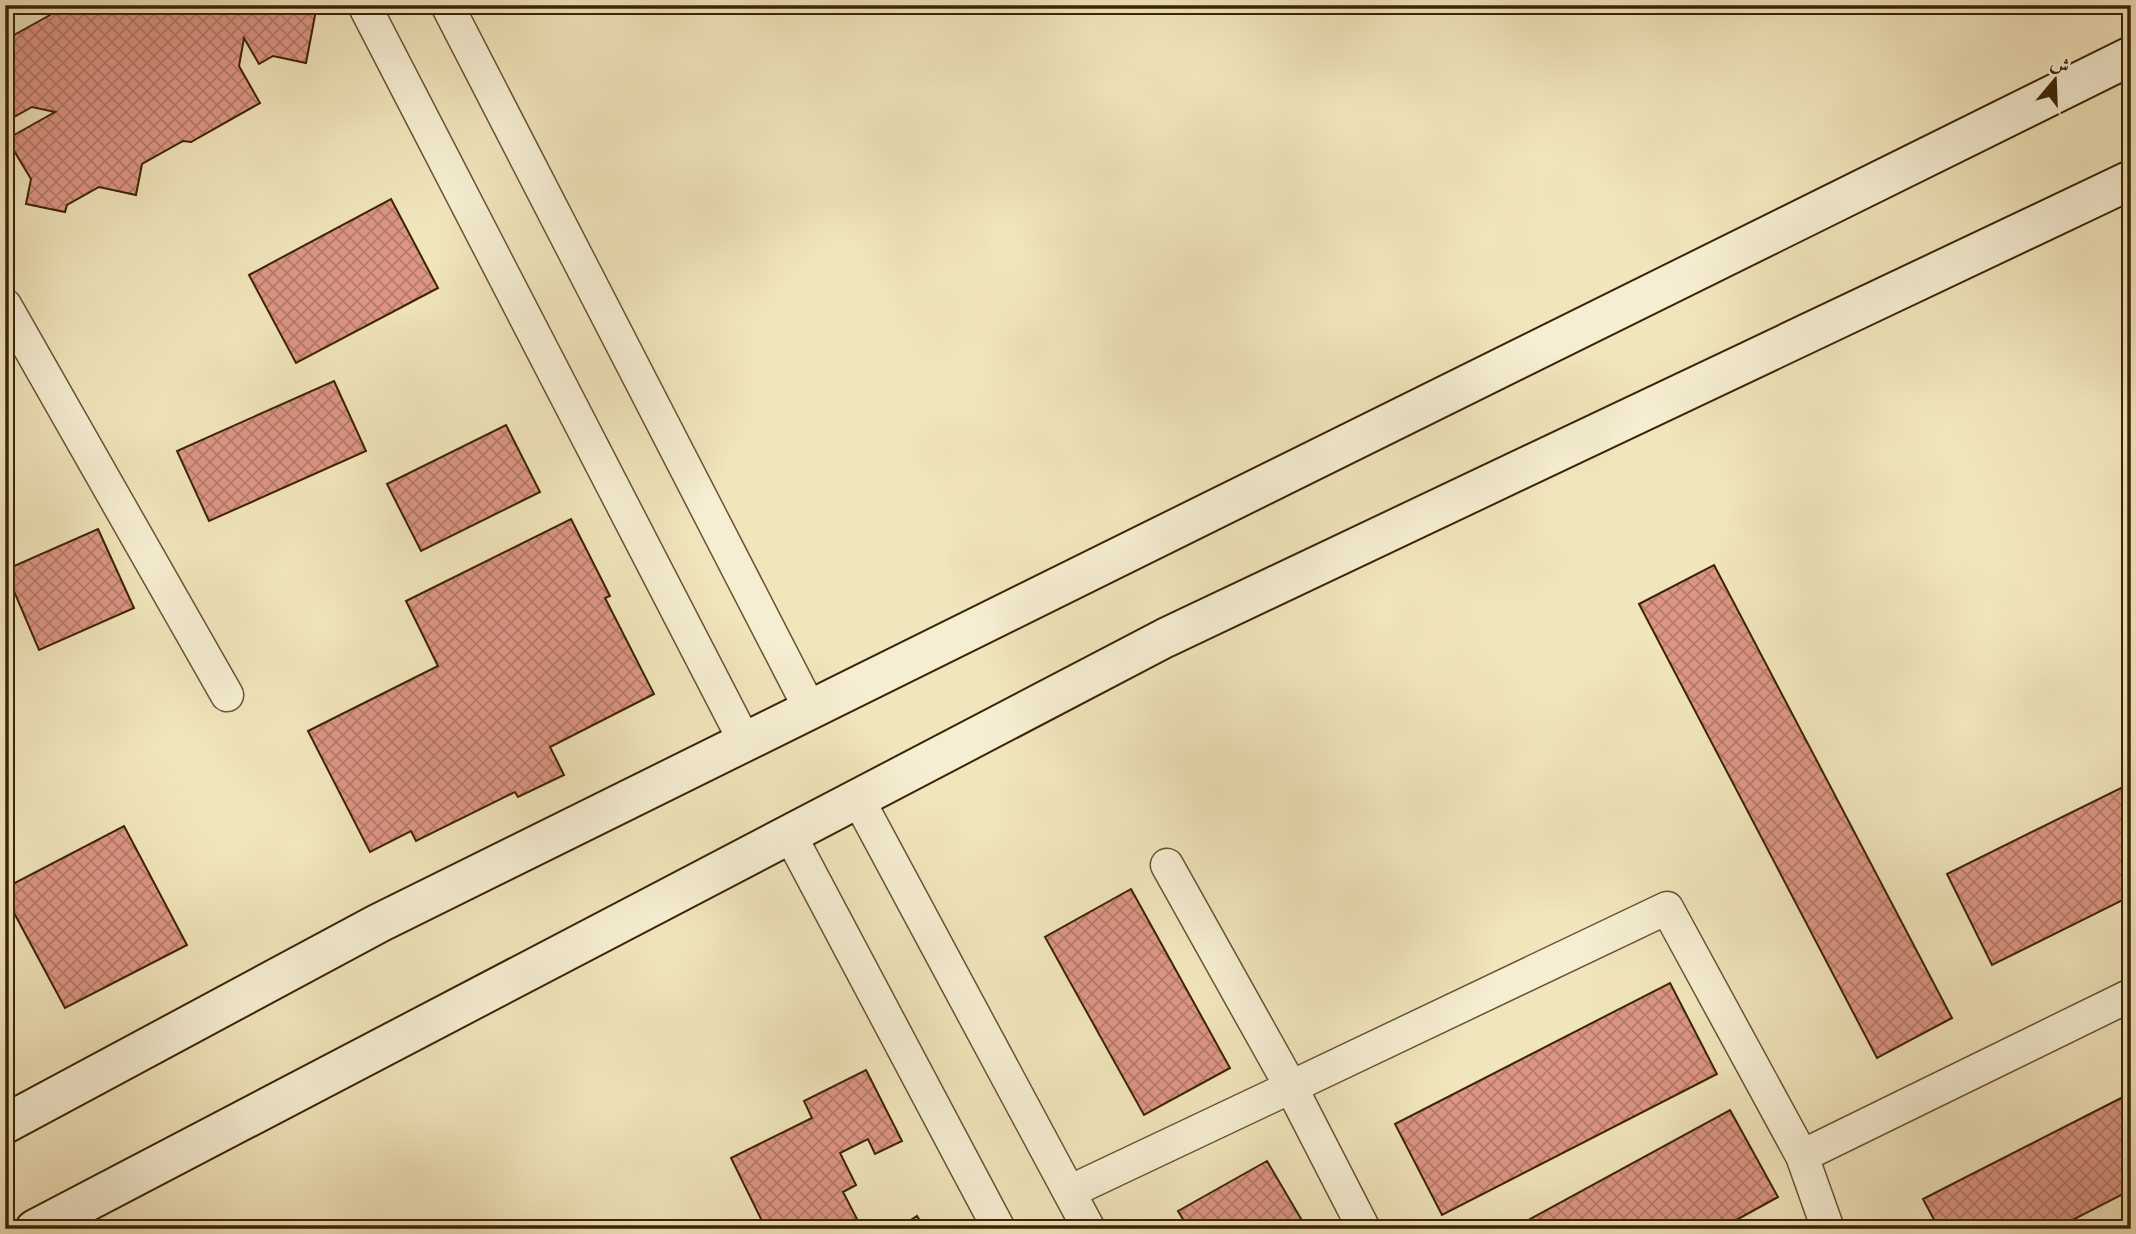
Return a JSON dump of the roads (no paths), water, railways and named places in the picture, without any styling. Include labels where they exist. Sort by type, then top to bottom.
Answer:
[{"type":"street","points":[[364,5],[745,742]]},
{"type":"street","points":[[447,5],[810,709]]},
{"type":"street","points":[[5,1124],[379,923],[2131,56]]},
{"type":"street","points":[[36,1229],[1165,638],[2131,180]]},
{"type":"street","points":[[6,309],[227,695]]},
{"type":"street","points":[[858,799],[1089,1229]]},
{"type":"street","points":[[790,835],[999,1229]]},
{"type":"street","points":[[1167,865],[1291,1087],[1364,1229]]},
{"type":"street","points":[[1069,1192],[1667,908],[1802,1156],[1828,1229]]},
{"type":"street","points":[[1802,1156],[2131,995]]}]
